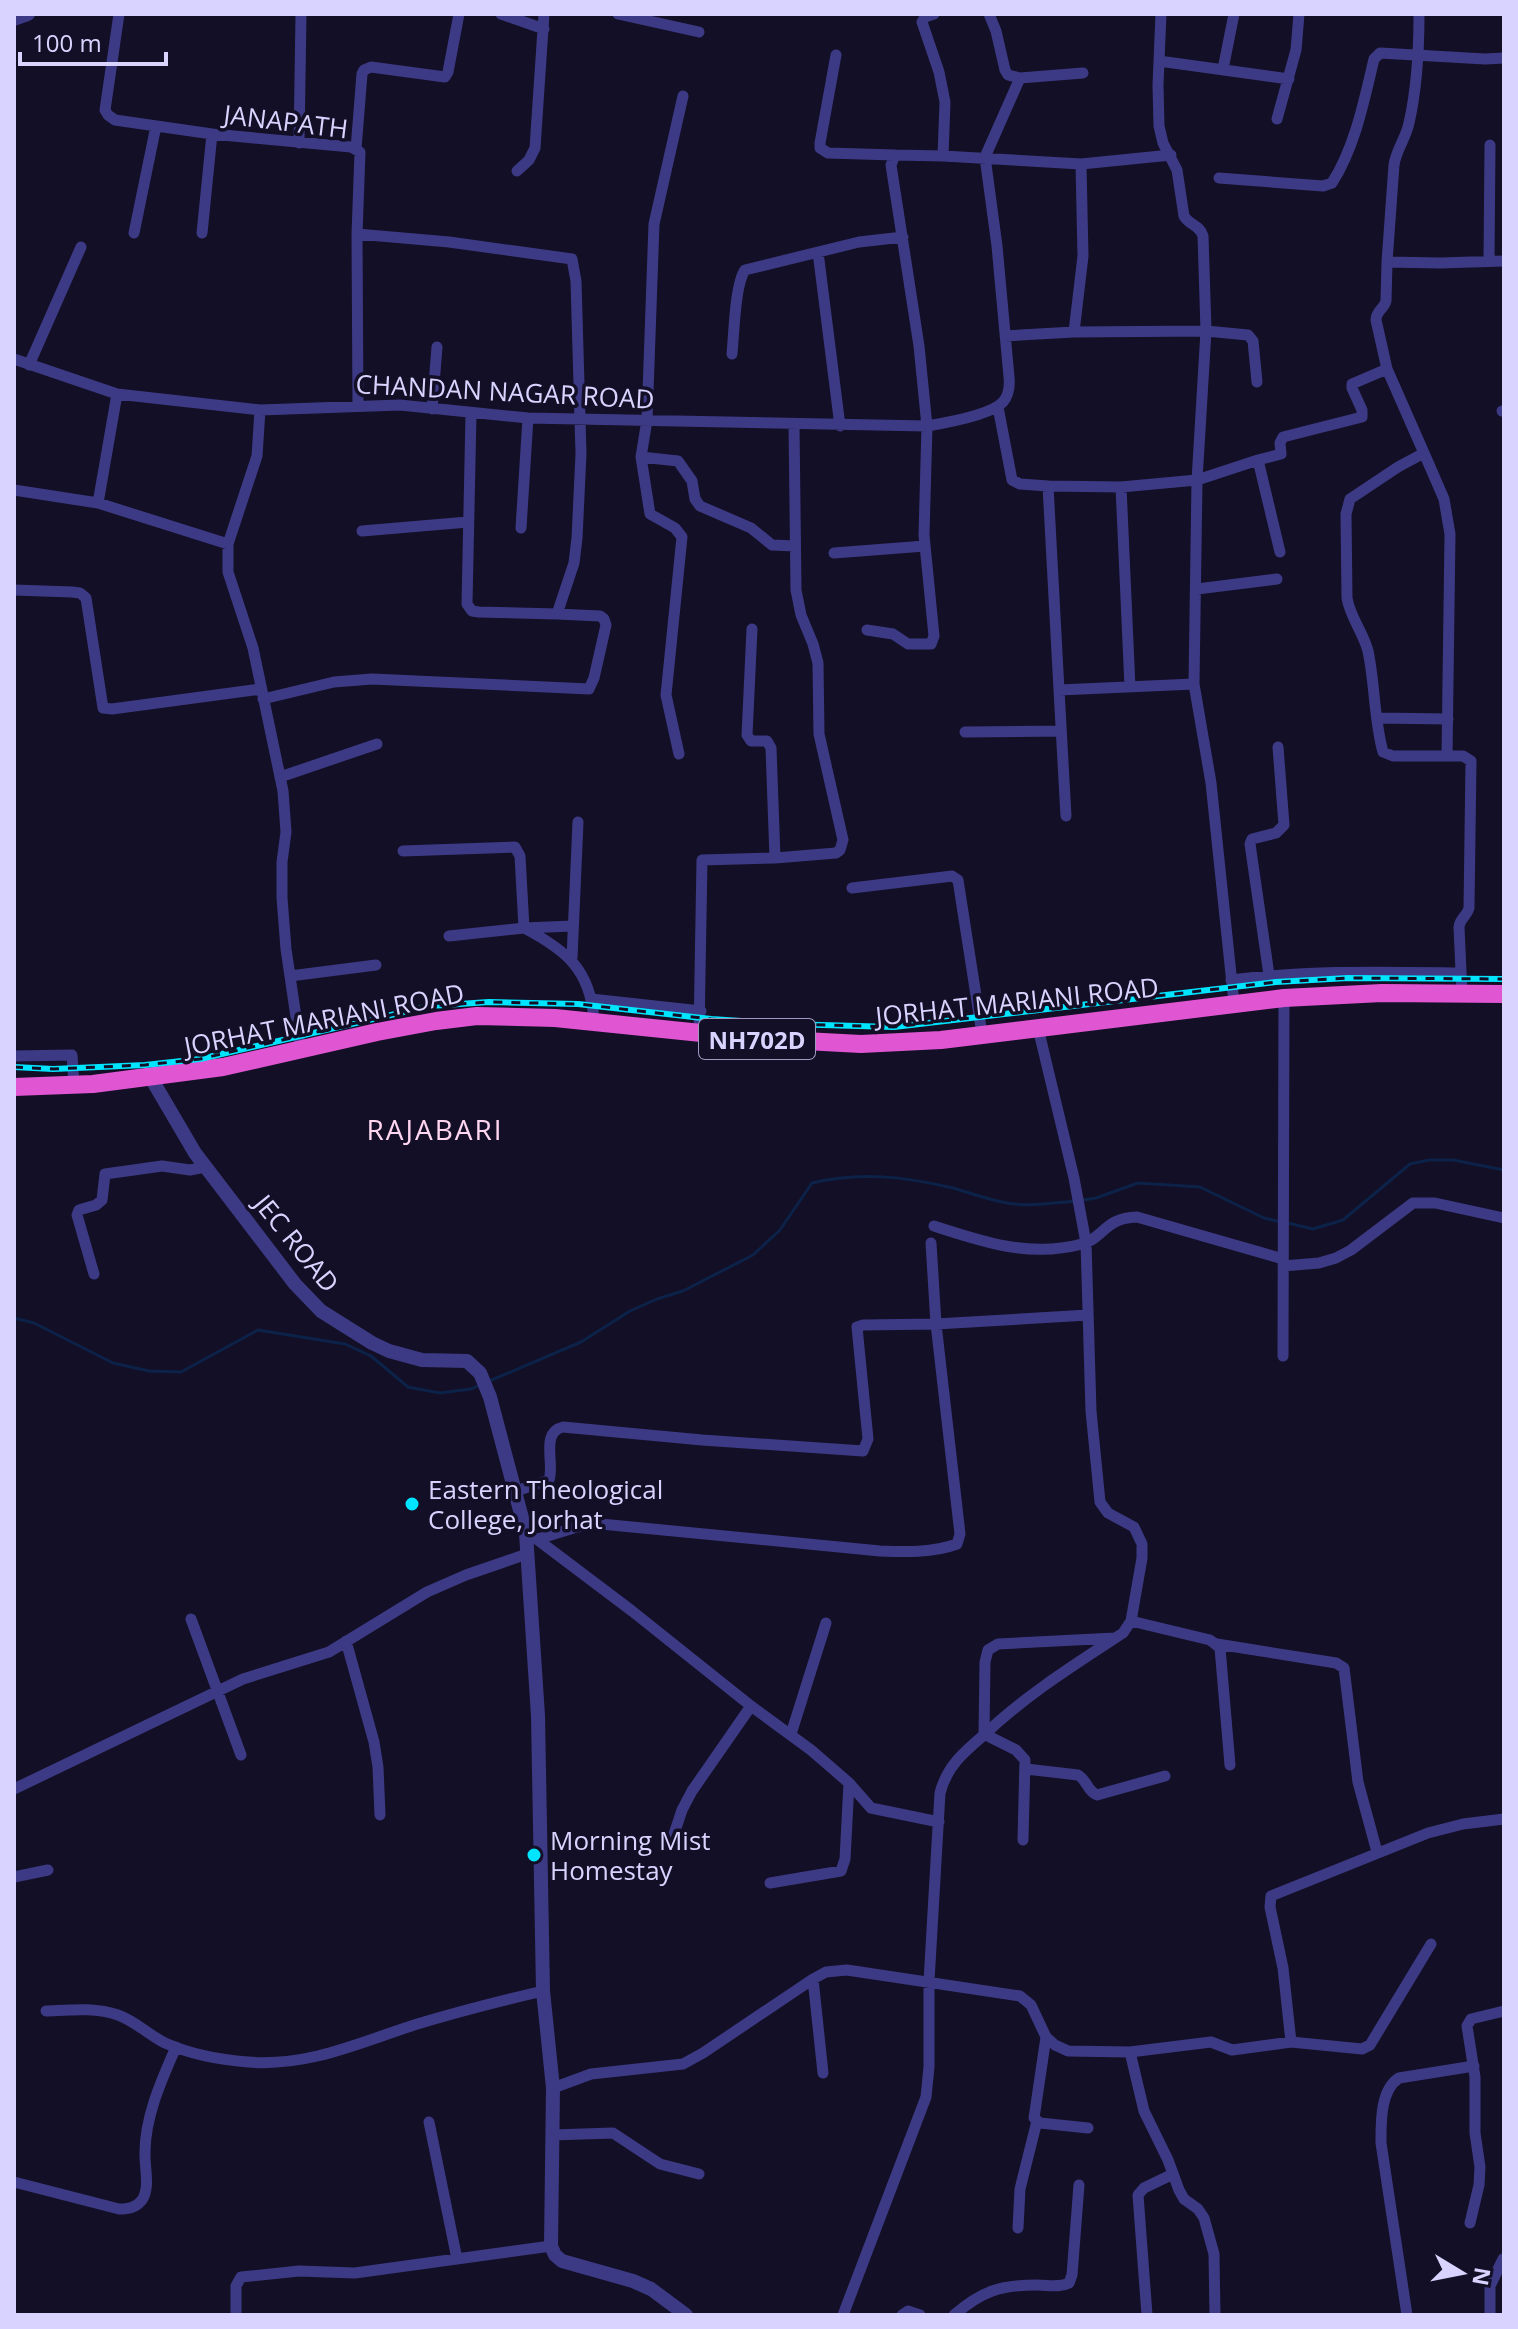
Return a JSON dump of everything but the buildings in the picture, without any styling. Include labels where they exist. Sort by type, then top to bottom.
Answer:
[{"type":"highway","name":"JORHAT MARIANI ROAD","points":[[14,1087],[151,1078],[223,1067],[377,1032],[477,1016],[512,1015],[699,1033],[861,1044],[941,1040],[1284,998],[1338,994],[1504,994]]},
{"type":"street","points":[[14,19],[28,14]]},
{"type":"street","name":"JANAPATH","points":[[119,14],[105,110],[115,120],[356,149],[360,152],[358,405]]},
{"type":"street","points":[[299,143],[301,14]]},
{"type":"street","points":[[356,149],[364,70],[371,67],[445,77],[459,14]]},
{"type":"street","points":[[501,14],[544,29]]},
{"type":"street","points":[[517,171],[533,155],[535,148],[544,14]]},
{"type":"street","points":[[618,14],[699,32]]},
{"type":"street","points":[[989,14],[1008,75],[1020,78],[1083,73]]},
{"type":"street","points":[[1161,14],[1158,85],[1160,135],[1177,170],[1184,216],[1200,229],[1203,236],[1206,331],[1197,480],[1194,684],[1211,783],[1234,1003]]},
{"type":"street","points":[[1223,69],[1234,14]]},
{"type":"street","points":[[1277,119],[1296,50],[1299,14]]},
{"type":"street","points":[[1419,14],[1419,54],[1409,125],[1394,165],[1386,304],[1378,312],[1376,320],[1387,369],[1444,499],[1450,534],[1447,756]]},
{"type":"street","points":[[930,15],[923,19],[923,26],[939,72],[945,102],[943,156]]},
{"type":"street","points":[[1219,178],[1328,186],[1353,136],[1376,56],[1385,52],[1504,58]]},
{"type":"street","points":[[836,55],[820,143],[820,148],[828,153],[985,157],[1081,164],[1171,155]]},
{"type":"street","points":[[1159,61],[1289,79]]},
{"type":"street","points":[[1020,78],[985,157],[1010,386],[1005,401],[998,407],[1012,480],[1020,484],[1048,486],[1121,487],[1197,480],[1281,454],[1283,437],[1362,417],[1352,384],[1387,369]]},
{"type":"street","points":[[679,754],[666,695],[682,537],[675,528],[650,514],[641,457],[647,420],[654,224],[683,96]]},
{"type":"street","points":[[134,233],[156,126]]},
{"type":"street","points":[[202,233],[212,134]]},
{"type":"street","points":[[1489,261],[1490,145]]},
{"type":"street","points":[[867,630],[893,634],[908,644],[931,644],[934,636],[925,546],[927,426],[919,346],[891,165],[895,155]]},
{"type":"street","points":[[1074,332],[1083,256],[1081,164]]},
{"type":"street","points":[[357,234],[449,242],[572,259],[576,281],[581,454],[576,551],[557,614]]},
{"type":"street","points":[[732,354],[741,274],[750,268],[859,242],[903,237]]},
{"type":"street","points":[[29,365],[81,247]]},
{"type":"street","points":[[818,252],[840,426]]},
{"type":"street","points":[[1387,262],[1504,261]]},
{"type":"street","points":[[1005,336],[1074,332],[1206,331],[1243,334],[1251,337],[1257,382]]},
{"type":"street","points":[[432,409],[437,347]]},
{"type":"street","name":"CHANDAN NAGAR ROAD","points":[[14,359],[117,394],[260,410],[400,405],[528,418],[927,426],[957,421],[998,407]]},
{"type":"street","points":[[98,503],[117,394]]},
{"type":"street","points":[[260,410],[257,456],[228,544],[228,572],[250,635],[280,777],[286,820],[282,898],[301,1051]]},
{"type":"street","points":[[14,590],[72,592],[86,598],[103,708],[262,694],[357,680],[452,681],[589,689],[606,625],[600,616],[472,611],[467,604],[471,414]]},
{"type":"street","points":[[521,528],[528,418]]},
{"type":"street","points":[[699,1033],[702,860],[836,853],[842,846],[819,734],[818,663],[797,599],[794,424]]},
{"type":"street","points":[[1424,453],[1350,499],[1347,506],[1348,606],[1366,645],[1383,752],[1387,755],[1468,758],[1473,766],[1469,908],[1459,923],[1462,994]]},
{"type":"street","points":[[641,457],[678,461],[692,481],[695,499],[700,506],[751,528],[772,545],[795,546]]},
{"type":"street","points":[[1258,460],[1280,552]]},
{"type":"street","points":[[1048,486],[1066,816]]},
{"type":"street","points":[[1121,487],[1130,687]]},
{"type":"street","points":[[14,490],[98,503],[228,544]]},
{"type":"street","points":[[362,531],[468,522]]},
{"type":"street","points":[[834,553],[925,546]]},
{"type":"street","points":[[1197,589],[1277,579]]},
{"type":"street","points":[[752,629],[747,735],[751,741],[767,741],[771,748],[775,858]]},
{"type":"street","points":[[1059,690],[1194,684]]},
{"type":"street","points":[[1378,718],[1448,719]]},
{"type":"street","points":[[965,732],[1061,731]]},
{"type":"street","points":[[280,777],[377,744]]},
{"type":"street","points":[[1269,975],[1250,844],[1257,836],[1276,833],[1284,825],[1278,747]]},
{"type":"street","points":[[578,822],[572,958],[591,999],[594,1021]]},
{"type":"street","points":[[403,851],[515,847],[520,856],[524,928]]},
{"type":"street","points":[[852,888],[952,876],[958,880],[982,1034]]},
{"type":"street","points":[[449,936],[573,926]]},
{"type":"street","points":[[524,928],[572,958]]},
{"type":"street","points":[[290,976],[376,965]]},
{"type":"street","points":[[1231,980],[1340,971],[1461,973]]},
{"type":"street","points":[[1283,1356],[1284,998]]},
{"type":"street","points":[[591,999],[701,1011]]},
{"type":"street","points":[[847,2314],[926,2097],[929,1981],[940,1793],[944,1778],[960,1756],[1018,1704],[1123,1633],[1131,1621],[1142,1558],[1142,1544],[1134,1527],[1108,1513],[1100,1502],[1091,1411],[1086,1243],[1074,1178],[1038,1028]]},
{"type":"street","points":[[14,1056],[72,1055],[74,1085]]},
{"type":"street","name":"JEC ROAD","points":[[151,1078],[176,1124],[205,1167],[295,1284],[321,1311],[389,1351],[422,1360],[467,1361],[480,1373],[490,1397],[532,1536],[527,1554],[538,1716],[543,1991],[553,2088],[551,2246]]},
{"type":"street","points":[[94,1274],[77,1215],[79,1210],[102,1200],[105,1174],[162,1166],[190,1170],[205,1167]]},
{"type":"street","points":[[934,1226],[1006,1248],[1041,1248],[1086,1243],[1116,1220],[1137,1217],[1283,1257],[1319,1263],[1351,1250],[1413,1203],[1435,1203],[1504,1218]]},
{"type":"street","points":[[532,1536],[601,1524],[880,1551],[928,1550],[957,1544],[960,1534],[936,1324],[931,1243]]},
{"type":"street","points":[[516,1491],[549,1480],[552,1470],[550,1439],[556,1428],[563,1427],[863,1451],[868,1439],[857,1327],[1088,1315]]},
{"type":"street","points":[[532,1536],[791,1734],[849,1783],[871,1808],[939,1822]]},
{"type":"street","points":[[14,1789],[266,1670],[329,1652],[427,1592],[527,1554]]},
{"type":"street","points":[[191,1619],[241,1755]]},
{"type":"street","points":[[1131,1621],[1217,1644],[1336,1663],[1344,1668],[1358,1782],[1377,1852]]},
{"type":"street","points":[[791,1734],[826,1623]]},
{"type":"street","points":[[984,1734],[985,1662],[991,1647],[998,1644],[1116,1638]]},
{"type":"street","points":[[346,1641],[377,1758],[380,1815]]},
{"type":"street","points":[[1217,1644],[1221,1653],[1230,1765]]},
{"type":"street","points":[[670,1846],[692,1791],[751,1706]]},
{"type":"street","points":[[984,1734],[1020,1753],[1025,1760],[1023,1840]]},
{"type":"street","points":[[1026,1769],[1078,1775],[1097,1795],[1165,1776]]},
{"type":"street","points":[[770,1883],[841,1871],[845,1859],[849,1783]]},
{"type":"street","points":[[1291,2042],[1285,1982],[1270,1907],[1271,1896],[1377,1852],[1449,1827],[1504,1819]]},
{"type":"street","points":[[14,1877],[48,1870]]},
{"type":"street","points":[[553,2088],[591,2074],[683,2064],[813,1979],[826,1972],[847,1970],[1020,1996],[1031,2005],[1046,2037],[1068,2051],[1130,2052],[1205,2043],[1215,2043],[1232,2050],[1291,2042],[1367,2048],[1431,1944]]},
{"type":"street","points":[[813,1979],[823,2073]]},
{"type":"street","points":[[46,2011],[89,2009],[112,2013],[125,2017],[176,2047],[221,2058],[250,2062],[306,2060],[446,2015],[543,1991]]},
{"type":"street","points":[[1470,2223],[1480,2177],[1475,2133],[1474,2066],[1468,2021],[1504,2011]]},
{"type":"street","points":[[1018,2228],[1020,2189],[1037,2121],[1035,2113],[1046,2037]]},
{"type":"street","points":[[14,2182],[119,2209],[139,2203],[145,2190],[145,2143],[150,2119],[176,2047]]},
{"type":"street","points":[[1130,2052],[1144,2111],[1184,2199],[1202,2213],[1212,2242],[1215,2315]]},
{"type":"street","points":[[1407,2315],[1381,2143],[1384,2104],[1390,2086],[1399,2078],[1474,2066]]},
{"type":"street","points":[[1037,2121],[1088,2128]]},
{"type":"street","points":[[429,2122],[457,2259]]},
{"type":"street","points":[[552,2135],[613,2133],[660,2164],[699,2174]]},
{"type":"street","points":[[1147,2315],[1138,2195],[1144,2188],[1173,2174]]},
{"type":"street","points":[[954,2315],[979,2295],[997,2288],[1061,2286],[1069,2283],[1079,2185]]},
{"type":"street","points":[[236,2315],[236,2286],[241,2277],[299,2271],[355,2273],[551,2246],[562,2261],[633,2281],[651,2289],[686,2315]]},
{"type":"street","points":[[1490,2315],[1490,2286],[1503,2259]]},
{"type":"street","points":[[902,2315],[908,2311],[920,2315]]},
{"type":"waterway","points":[[1288,1223],[1313,1229],[1343,1220],[1410,1164],[1453,1160],[1504,1170]]},
{"type":"waterway","points":[[487,1382],[581,1342],[630,1311],[683,1291],[753,1255],[780,1230],[812,1183],[865,1176],[900,1178],[1016,1204],[1076,1201]]},
{"type":"waterway","points":[[1083,1200],[1138,1183],[1200,1187],[1264,1218],[1281,1222]]},
{"type":"waterway","points":[[14,1318],[34,1323],[113,1363],[149,1371],[181,1372],[258,1330],[345,1344],[371,1356],[408,1387],[440,1393],[480,1385]]},
{"type":"railway","points":[[14,1067],[53,1069],[200,1059],[430,1006],[489,1002],[578,1004],[786,1024],[894,1027],[1276,982],[1348,978],[1504,979]]},
{"type":"place","name":"Eastern Theological College, Jorhat","points":[[412,1504]]},
{"type":"place","name":"Morning Mist Homestay","points":[[534,1855]]},
{"type":"district","name":"RAJABARI","points":[[435,1129]]}]
